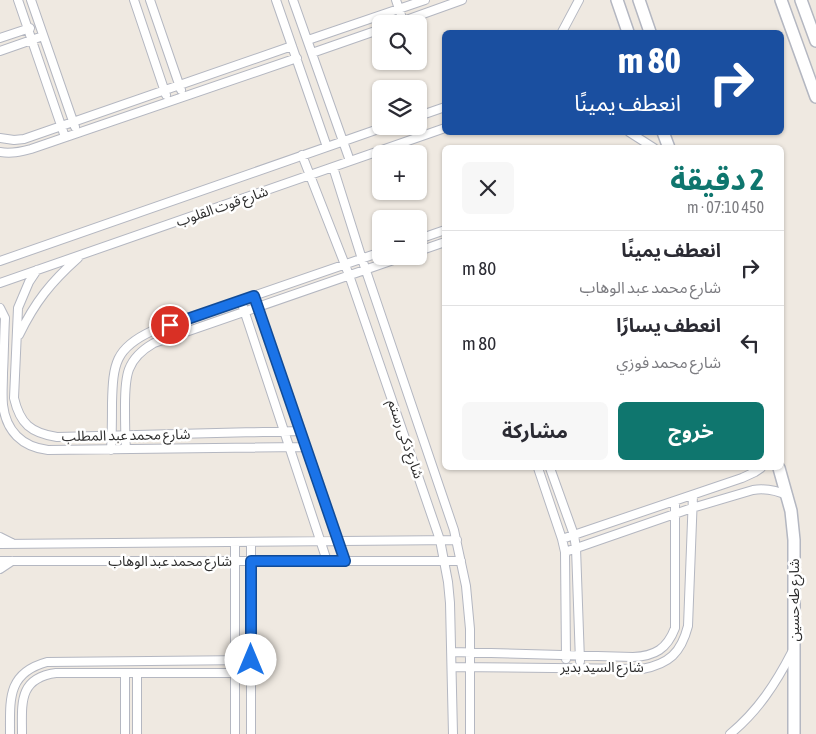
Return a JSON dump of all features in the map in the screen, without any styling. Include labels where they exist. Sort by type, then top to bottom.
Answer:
[{"type":"street","points":[[18,0],[65,137]]},
{"type":"street","points":[[31,0],[77,133]]},
{"type":"street","points":[[134,0],[168,102]]},
{"type":"street","points":[[150,0],[183,97]]},
{"type":"street","points":[[276,0],[327,147]]},
{"type":"street","points":[[293,0],[350,161]]},
{"type":"street","points":[[396,0],[399,15]]},
{"type":"street","points":[[0,138],[24,139],[180,86],[306,37],[399,9],[411,2],[425,0]]},
{"type":"street","points":[[421,15],[462,0]]},
{"type":"street","points":[[563,30],[579,0]]},
{"type":"street","points":[[616,0],[627,30]]},
{"type":"street","points":[[781,0],[816,97]]},
{"type":"street","points":[[801,0],[816,41]]},
{"type":"street","points":[[641,1],[649,30]]},
{"type":"street","points":[[411,2],[415,15]]},
{"type":"street","points":[[0,38],[40,24]]},
{"type":"street","points":[[312,52],[372,32]]},
{"type":"street","points":[[0,51],[43,36]]},
{"type":"street","points":[[0,152],[20,153],[296,58]]},
{"type":"street","points":[[427,113],[442,108]]},
{"type":"street","name":"شارع قوت القلوب","points":[[0,283],[442,129]]},
{"type":"street","name":"شارع قوت القلوب","points":[[0,261],[372,131]]},
{"type":"street","points":[[634,135],[649,145]]},
{"type":"street","name":"شارع ذكى رستم","points":[[302,156],[349,275],[440,540],[445,561],[449,596],[454,734]]},
{"type":"street","name":"شارع ذكى رستم","points":[[333,167],[362,259],[454,530],[461,561],[470,629],[470,734]]},
{"type":"street","points":[[427,236],[442,231]]},
{"type":"street","points":[[427,248],[442,243]]},
{"type":"street","points":[[17,340],[29,315],[43,293],[81,255]]},
{"type":"street","points":[[111,450],[112,378],[120,356],[127,346],[137,338],[152,331],[372,255]]},
{"type":"street","points":[[126,449],[126,376],[130,365],[145,348],[154,343],[380,265]]},
{"type":"street","name":"شارع محمد عبد المطلب","points":[[37,270],[29,282],[18,308],[14,398],[17,410],[23,421],[33,430],[44,435],[57,437],[125,434],[301,432]]},
{"type":"street","points":[[254,296],[345,561]]},
{"type":"street","points":[[241,300],[328,561]]},
{"type":"street","name":"شارع محمد عبد المطلب","points":[[0,308],[5,318],[2,403],[5,418],[12,432],[24,442],[37,449],[111,450],[306,447]]},
{"type":"street","points":[[539,470],[565,552],[566,668]]},
{"type":"street","points":[[551,470],[574,535],[576,548],[580,668]]},
{"type":"street","points":[[562,539],[742,478],[758,470]]},
{"type":"street","name":"شارع طه حسين","points":[[780,470],[788,496],[794,540],[794,734]]},
{"type":"street","points":[[565,552],[692,508],[746,492],[760,489],[774,490],[788,496]]},
{"type":"street","name":"شارع السيد بدير","points":[[452,667],[642,668],[656,666],[668,660],[678,651],[685,639],[688,626],[693,495]]},
{"type":"street","name":"شارع السيد بدير","points":[[452,652],[644,657],[664,647],[671,638],[675,628],[675,501]]},
{"type":"street","points":[[0,537],[14,544]]},
{"type":"street","name":"شارع محمد عبد الوهاب","points":[[0,544],[456,540]]},
{"type":"street","points":[[235,542],[235,734]]},
{"type":"street","points":[[251,542],[251,734]]},
{"type":"street","name":"شارع محمد عبد الوهاب","points":[[0,561],[461,561]]},
{"type":"street","points":[[0,569],[12,561]]},
{"type":"street","points":[[730,734],[761,703],[779,677],[794,648]]},
{"type":"street","points":[[10,734],[12,693],[17,682],[25,672],[35,665],[47,662],[251,660]]},
{"type":"street","points":[[125,673],[125,734]]},
{"type":"street","points":[[22,734],[23,698],[35,680],[45,674],[251,673]]},
{"type":"street","points":[[137,674],[137,734]]},
{"type":"route","points":[[170,325],[254,296],[345,561],[251,561],[251,660]]}]
